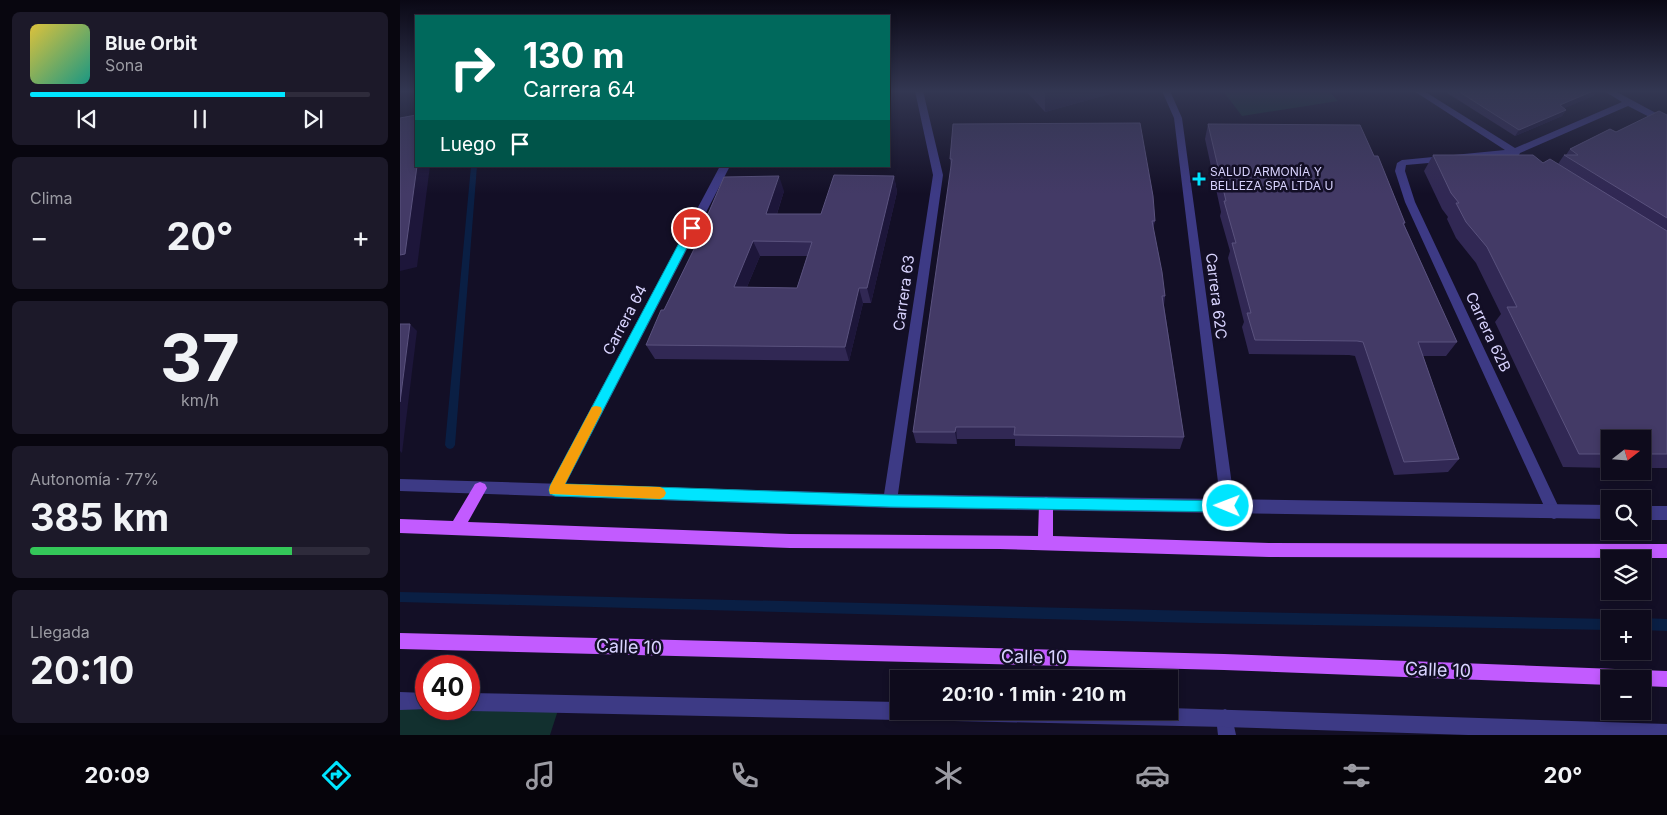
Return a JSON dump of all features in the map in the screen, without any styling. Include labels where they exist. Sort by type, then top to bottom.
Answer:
[{"type":"main road","points":[[458,528],[480,488]]},
{"type":"main road","points":[[1045,544],[1046,504]]},
{"type":"main road","points":[[400,526],[790,541],[1045,544],[1270,550],[1667,551]]},
{"type":"main road","name":"Calle 10","points":[[400,640],[1224,662],[1667,679]]},
{"type":"street","name":"Carrera 63","points":[[890,501],[938,175],[927,125]]},
{"type":"street","name":"Carrera 62C","points":[[1179,125],[1228,506]]},
{"type":"street","points":[[1472,125],[1518,154],[1579,125]]},
{"type":"street","name":"Carrera 62B","points":[[1518,154],[1402,163],[1400,171],[1410,202],[1554,512]]},
{"type":"street","name":"Carrera 64","points":[[555,490],[725,167]]},
{"type":"street","points":[[400,485],[890,501],[1601,512]]},
{"type":"street","points":[[1651,513],[1667,513]]},
{"type":"street","points":[[400,701],[415,701]]},
{"type":"street","points":[[480,702],[890,711]]},
{"type":"street","points":[[1100,720],[1226,726],[1667,733]]},
{"type":"green space","points":[[400,701],[415,701],[415,720],[480,720],[480,702],[560,704],[550,735],[400,735]]},
{"type":"building","points":[[400,125],[415,125],[415,167],[417,167],[405,254],[400,255]]},
{"type":"building","points":[[953,125],[1140,125],[1153,196],[1155,221],[1152,221],[1162,272],[1165,296],[1162,296],[1184,437],[1014,435],[1015,427],[956,427],[955,432],[913,432],[952,159],[950,159]]},
{"type":"building","points":[[1208,125],[1360,125],[1374,156],[1378,156],[1405,223],[1403,223],[1457,342],[1418,342],[1459,459],[1404,462],[1363,342],[1255,340],[1247,313],[1251,313],[1232,243],[1236,243],[1224,201],[1226,201]]},
{"type":"building","points":[[1512,125],[1530,125],[1519,130]]},
{"type":"building","points":[[1630,125],[1667,125],[1667,218],[1564,155],[1578,155],[1570,149],[1610,129],[1616,132]]},
{"type":"building","points":[[1433,155],[1533,155],[1543,163],[1550,159],[1667,231],[1667,454],[1651,454],[1651,430],[1601,430],[1601,454],[1579,454],[1507,307],[1517,307],[1487,247],[1466,222],[1456,203],[1459,203],[1451,193]]},
{"type":"building","points":[[834,175],[894,176],[867,288],[859,288],[845,347],[646,345],[661,310],[664,310],[698,241],[692,241],[704,214],[708,214],[724,177],[779,176],[766,214],[821,214]],"holes":[[[753,241],[812,242],[797,288],[734,287]]]},
{"type":"building","points":[[400,324],[410,324],[400,402]]},
{"type":"waterway","points":[[450,445],[474,167]]},
{"type":"waterway","points":[[400,597],[1199,617],[1601,624]]},
{"type":"waterway","points":[[1651,624],[1667,625]]},
{"type":"slow traffic","points":[[596,411],[555,490],[660,493]]},
{"type":"place","name":"SALUD ARMONÍA Y BELLEZA SPA LTDA U","points":[[1199,179]]},
{"type":"route","points":[[692,228],[555,490],[890,501],[1228,506]]}]
